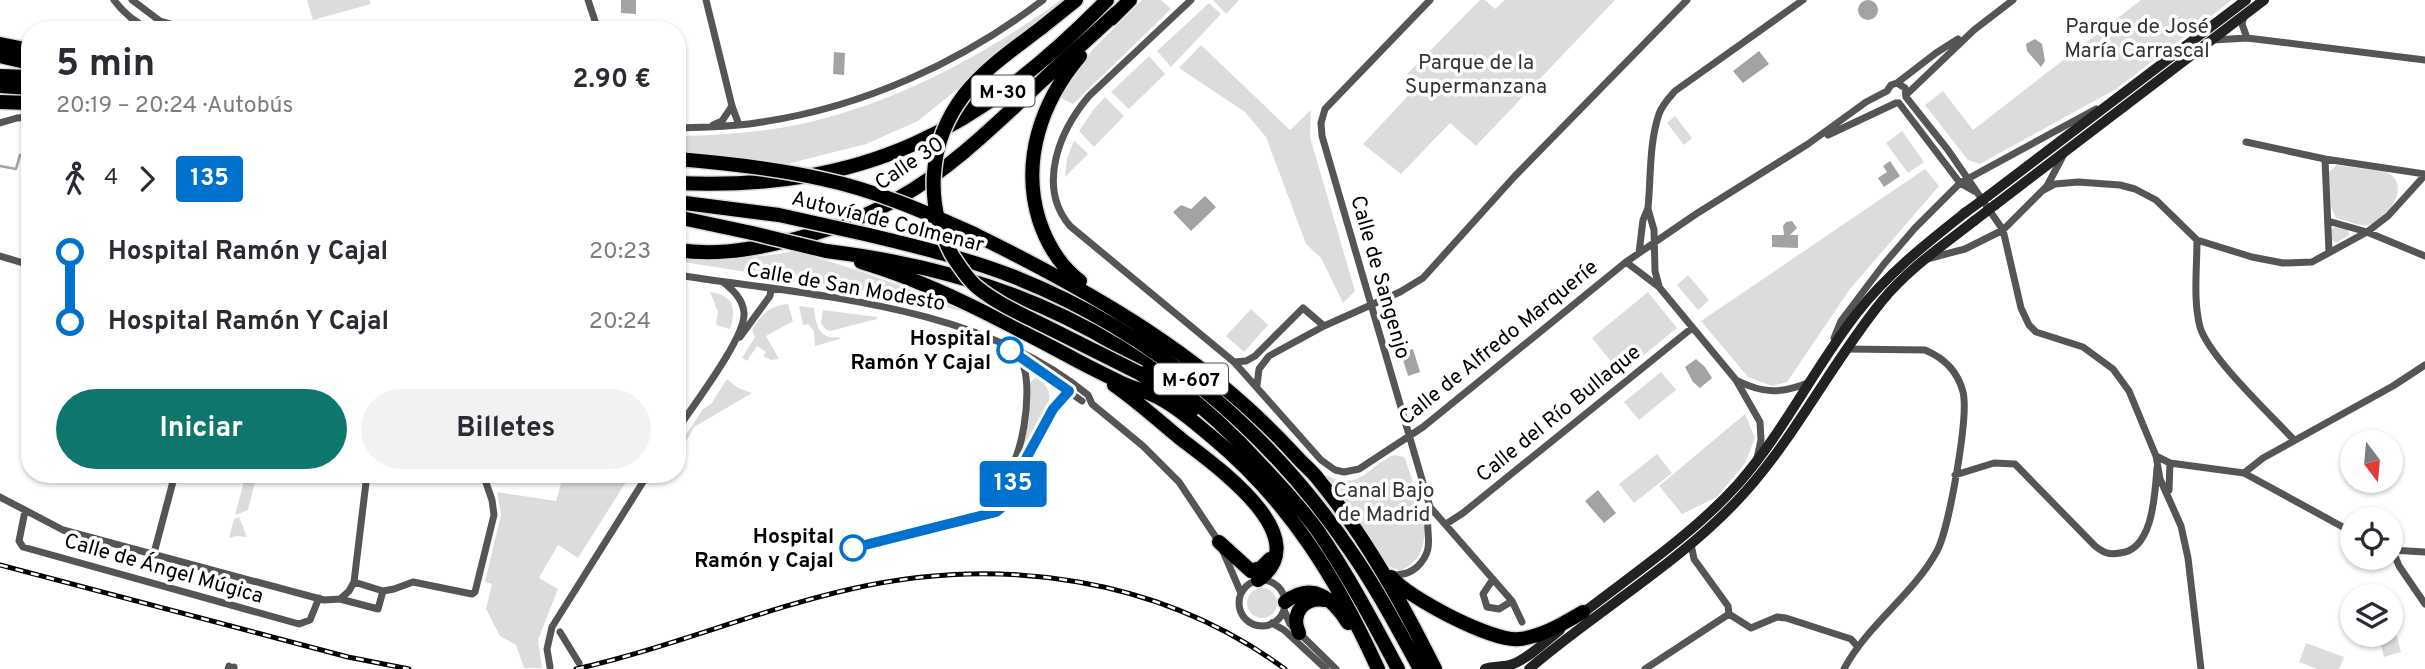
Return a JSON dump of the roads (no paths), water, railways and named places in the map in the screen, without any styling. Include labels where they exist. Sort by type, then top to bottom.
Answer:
[{"type":"highway","points":[[1076,0],[997,63],[965,93],[946,122],[937,149],[933,183],[934,207],[941,234],[975,286],[997,303],[1139,373],[1175,396],[1250,453]]},
{"type":"highway","points":[[686,176],[781,171],[836,163],[880,150],[927,129],[971,103],[1022,66],[1098,0]]},
{"type":"highway","name":"Calle 30","points":[[686,183],[742,184],[822,174],[883,157],[929,139],[973,113],[1026,74],[1107,0]]},
{"type":"highway","name":"M-30","points":[[1116,13],[1130,0]]},
{"type":"highway","points":[[1116,13],[1072,65],[1055,90],[1038,128],[1031,180],[1033,201],[1044,234],[1057,257],[1071,274],[1143,328]]},
{"type":"highway","name":"Calle 30","points":[[686,251],[704,254],[727,252],[792,240],[842,224],[897,199],[923,183],[970,146],[1116,13]]},
{"type":"highway","points":[[0,44],[21,48]]},
{"type":"highway","points":[[0,56],[21,61]]},
{"type":"highway","points":[[0,76],[21,77]]},
{"type":"highway","points":[[0,86],[21,87]]},
{"type":"highway","points":[[0,102],[21,103]]},
{"type":"highway","points":[[686,160],[764,167],[824,179],[916,208],[1074,284],[1182,354],[1232,393],[1316,476],[1337,503],[1393,590],[1435,669]]},
{"type":"highway","name":"Autovía de Colmenar","points":[[686,203],[779,215],[934,250],[1018,279],[1101,320],[1176,367],[1226,407],[1279,460],[1342,539],[1380,596],[1420,669]]},
{"type":"highway","name":"Autovía de Colmenar","points":[[686,219],[827,251],[878,257],[947,272],[1018,295],[1086,326],[1182,389],[1223,424],[1287,493],[1317,531],[1348,579],[1398,669]]},
{"type":"highway","points":[[934,250],[981,259],[1044,279],[1143,328]]},
{"type":"highway","points":[[827,251],[942,293],[1077,361],[1121,390],[1245,492],[1269,522],[1274,534],[1276,557],[1271,568],[1257,580]]},
{"type":"highway","name":"M-607","points":[[1077,361],[1162,399],[1215,440],[1261,482],[1295,522],[1320,559],[1345,602],[1377,669]]},
{"type":"highway","points":[[1302,463],[1336,509],[1375,570],[1426,669]]},
{"type":"highway","points":[[1337,503],[1352,519],[1398,586],[1418,599],[1493,635],[1511,640],[1528,638],[1583,612]]},
{"type":"highway","points":[[1219,542],[1251,571],[1262,567],[1276,548]]},
{"type":"highway","points":[[1284,605],[1294,595],[1312,592],[1331,602],[1377,669]]},
{"type":"highway","points":[[1299,633],[1297,611],[1305,603],[1313,599],[1331,602]]},
{"type":"main road","points":[[1485,669],[1493,666],[1504,668],[1519,661],[1709,514],[1756,461],[1856,314],[1889,277],[1915,253],[1970,217],[2116,99],[2246,0]]},
{"type":"main road","points":[[1992,200],[2067,150],[2264,0]]},
{"type":"main road","points":[[1529,669],[1691,544],[1728,511],[1758,477],[1883,300],[1970,217]]},
{"type":"street","points":[[114,0],[135,21]]},
{"type":"street","points":[[132,0],[160,21]]},
{"type":"street","points":[[588,0],[595,21]]},
{"type":"street","points":[[706,0],[739,125]]},
{"type":"street","points":[[686,127],[739,125],[801,115],[883,90],[950,59],[1043,0]]},
{"type":"street","name":"Calle de Alfredo Marqueríe","points":[[1191,0],[1074,113],[1057,151],[1054,186],[1057,206],[1070,226],[1234,362],[1321,460],[1335,470],[1344,472],[1359,469],[1427,425],[1655,241],[1808,144],[1866,102],[1887,91]]},
{"type":"street","name":"Calle de Sangenjo","points":[[1430,0],[1325,109],[1321,124],[1323,141],[1431,509],[1512,601],[1522,622]]},
{"type":"street","points":[[1257,386],[1259,369],[1269,356],[1423,278],[1514,177],[1687,0]]},
{"type":"street","points":[[1659,287],[1655,271],[1655,241],[1648,208],[1655,130],[1665,103],[1675,91],[1803,0]]},
{"type":"street","points":[[1898,103],[1974,30],[2012,0]]},
{"type":"street","points":[[2244,16],[2242,24],[2247,38]]},
{"type":"street","points":[[1955,475],[1994,463],[2015,464],[2095,546],[2105,554],[2113,554],[2133,550],[2145,536],[2157,468],[2156,456],[2129,391],[2113,369],[2083,346],[2036,332],[2029,326],[2021,309],[2003,230],[1975,191],[1898,103],[1888,98],[1887,91],[1891,86],[1936,53],[1974,30]]},
{"type":"street","points":[[2212,40],[2247,38],[2425,60]]},
{"type":"street","points":[[1897,83],[1903,85],[1906,95],[1964,181]]},
{"type":"street","points":[[1828,355],[1841,321],[1870,281],[1915,228],[1964,181],[2116,99]]},
{"type":"street","name":"Calle de Alfredo Marqueríe","points":[[1808,144],[1898,103]]},
{"type":"street","points":[[711,126],[722,121],[732,106]]},
{"type":"street","points":[[0,123],[21,118]]},
{"type":"street","points":[[2246,142],[2325,159],[2425,175]]},
{"type":"street","points":[[1926,259],[1965,249],[2003,230],[2042,191],[2067,150]]},
{"type":"street","points":[[2325,159],[2329,252]]},
{"type":"street","points":[[2058,167],[2058,176],[2067,183]]},
{"type":"street","points":[[2042,191],[2055,184],[2067,183],[2120,185],[2156,200],[2197,240],[2252,257],[2283,263],[2312,262],[2367,232],[2388,216],[2425,175]]},
{"type":"street","points":[[1639,253],[1643,220],[1648,208]]},
{"type":"street","points":[[2328,221],[2367,232],[2425,256]]},
{"type":"street","points":[[2197,240],[2197,315],[2201,330],[2211,350],[2294,440]]},
{"type":"street","points":[[0,256],[21,262]]},
{"type":"street","points":[[1626,262],[1659,287],[1736,380],[1760,422],[1761,440],[1756,461]]},
{"type":"street","name":"Calle de San Modesto","points":[[686,276],[901,310],[943,320],[1005,346],[1085,398]]},
{"type":"street","points":[[723,282],[736,293],[744,313],[743,324],[731,349]]},
{"type":"street","points":[[686,416],[770,296],[771,289]]},
{"type":"street","points":[[1234,362],[1246,361],[1260,351],[1303,307],[1324,326]]},
{"type":"street","name":"Calle del Río Bullaque","points":[[1446,524],[1692,328]]},
{"type":"street","name":"Calle de San Modesto","points":[[1005,346],[1031,355],[1143,446],[1188,492],[1219,542],[1239,568],[1257,580]]},
{"type":"street","points":[[1844,669],[1857,646],[1915,582],[1938,549],[1951,507],[1965,405],[1959,380],[1947,364],[1925,351],[1846,349]]},
{"type":"street","points":[[1260,351],[1269,356]]},
{"type":"street","points":[[2244,473],[2263,458],[2393,386],[2425,365]]},
{"type":"street","points":[[982,487],[1005,478],[1016,458],[1024,424],[1027,378],[1024,368]]},
{"type":"street","points":[[1736,380],[1749,387],[1769,392],[1789,390],[1810,382]]},
{"type":"street","points":[[2156,456],[2170,463],[2244,473],[2340,525]]},
{"type":"street","points":[[2169,496],[2170,463]]},
{"type":"street","points":[[2157,468],[2181,526],[2188,558],[2201,669]]},
{"type":"street","points":[[154,553],[173,483]]},
{"type":"street","points":[[340,599],[354,582],[366,483]]},
{"type":"street","points":[[354,582],[383,591],[413,582],[468,595],[474,592],[494,516],[486,483]]},
{"type":"street","points":[[550,667],[547,649],[552,627],[643,483]]},
{"type":"street","name":"Calle de Ángel Múgica","points":[[0,497],[64,530],[319,598],[340,599],[377,609],[383,591]]},
{"type":"street","points":[[1396,575],[1410,573],[1427,555],[1430,542],[1428,519],[1431,509]]},
{"type":"street","name":"Calle de Ángel Múgica","points":[[25,511],[19,541],[23,547],[299,624],[309,622],[319,598]]},
{"type":"street","name":"Calle de San Modesto","points":[[1219,542],[1241,593]]},
{"type":"street","points":[[1691,544],[1694,559],[1728,606],[1729,614]]},
{"type":"street","points":[[2403,551],[2425,552]]},
{"type":"street","points":[[2402,570],[2425,604]]},
{"type":"street","points":[[1493,579],[1483,594],[1487,607],[1499,609],[1512,601]]},
{"type":"street","points":[[1326,669],[1284,630],[1272,624],[1258,625],[1246,620],[1240,609],[1241,593],[1245,587],[1257,580],[1276,585],[1284,595],[1290,624],[1336,669]]},
{"type":"street","points":[[1272,624],[1284,605]]},
{"type":"street","points":[[1729,614],[1751,628],[1776,617],[1786,618],[1851,639],[1857,646]]},
{"type":"street","points":[[1645,669],[1729,614]]},
{"type":"street","points":[[560,632],[579,663]]},
{"type":"waterway","points":[[0,166],[16,169],[21,155]]},
{"type":"railway","points":[[0,565],[348,657],[409,669]]},
{"type":"railway","points":[[576,669],[646,651],[782,607],[851,589],[907,579],[964,574],[1021,575],[1077,582],[1132,594],[1185,613],[1237,638],[1285,669]]},
{"type":"place","name":"Hospital Ramón Y Cajal","points":[[1010,350]]},
{"type":"place","name":"Hospital Ramón y Cajal","points":[[853,548]]},
{"type":"park label","name":"Parque de José María Carrascal","points":[[2137,38]]},
{"type":"park label","name":"Parque de la Supermanzana","points":[[1476,74]]},
{"type":"park label","name":"Canal Bajo de Madrid","points":[[1384,502]]}]
